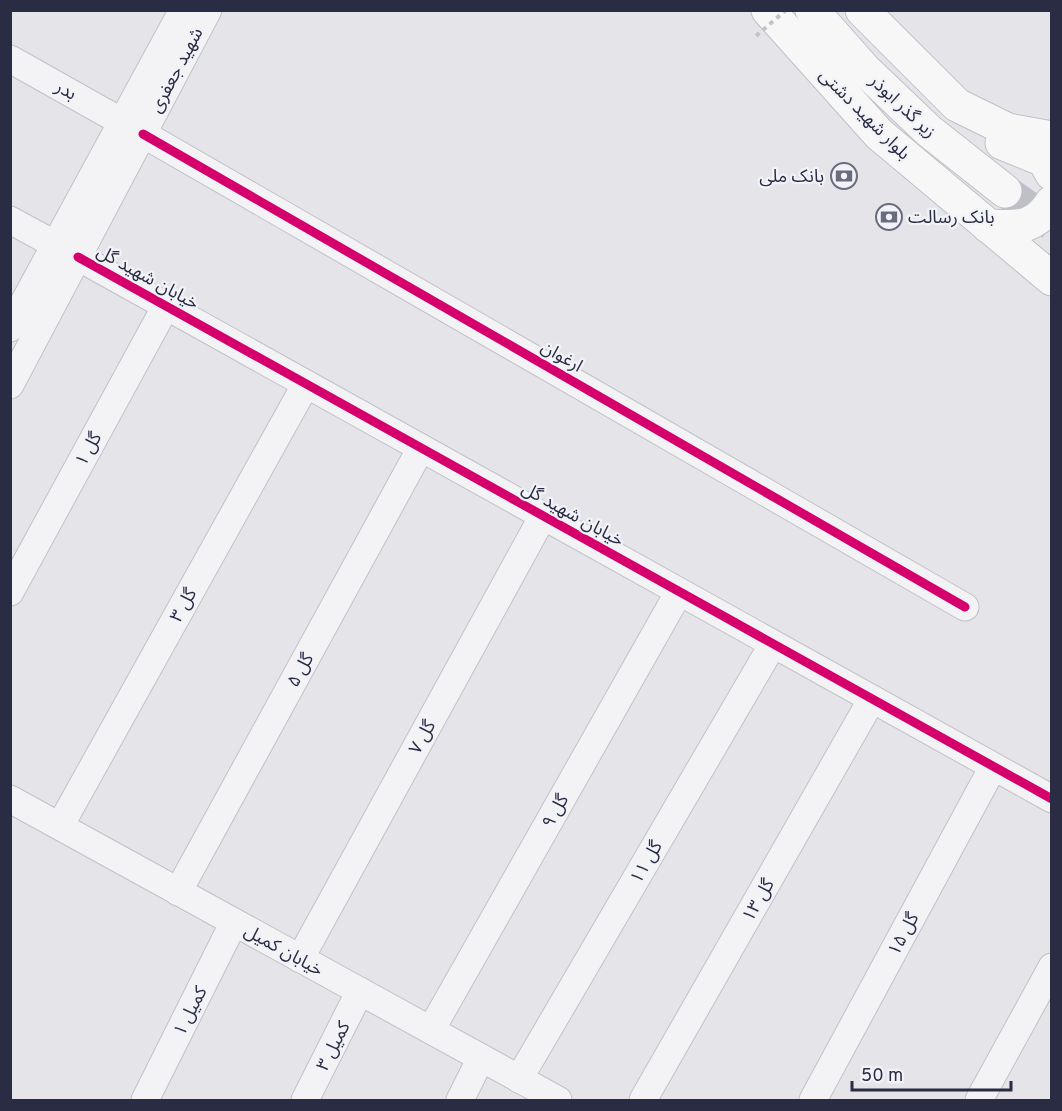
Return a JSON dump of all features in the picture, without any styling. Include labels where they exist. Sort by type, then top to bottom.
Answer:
[{"type":"main road","name":"زیر گذر ابوذر","points":[[812,10],[865,70],[928,131],[1005,191]]},
{"type":"main road","points":[[864,12],[994,139],[1044,160],[1052,174]]},
{"type":"main road","name":"بلوار شهید دشتی","points":[[762,23],[879,134],[1052,279]]},
{"type":"main road","points":[[957,105],[1008,130],[1052,138]]},
{"type":"main road","points":[[988,226],[1016,226],[1032,222],[1044,213],[1052,202]]},
{"type":"street","name":"شهید جعفری","points":[[133,128],[183,10]]},
{"type":"street","name":"شهید جعفری","points":[[10,385],[67,251],[133,128],[208,10]]},
{"type":"street","name":"بدر","points":[[10,59],[133,128]]},
{"type":"street","name":"ارغوان","points":[[133,128],[965,607]]},
{"type":"street","name":"خیابان شهید گل","points":[[10,220],[1052,799]]},
{"type":"street","name":"شهید جعفری","points":[[10,328],[67,251]]},
{"type":"street","name":"گل ۱","points":[[10,592],[166,306]]},
{"type":"street","name":"گل ۳","points":[[60,826],[306,384]]},
{"type":"street","name":"گل ۵","points":[[178,892],[422,448]]},
{"type":"street","name":"گل ۷","points":[[300,959],[543,516]]},
{"type":"street","name":"گل ۹","points":[[431,1030],[679,592]]},
{"type":"street","name":"گل ۱۱","points":[[519,1079],[773,644]]},
{"type":"street","name":"گل ۱۳","points":[[644,1101],[872,699]]},
{"type":"street","name":"گل ۱۵","points":[[813,1101],[993,766]]},
{"type":"street","name":"خیابان کمیل","points":[[10,799],[558,1101]]},
{"type":"street","name":"کمیل ۱","points":[[145,1101],[234,922]]},
{"type":"street","points":[[979,1101],[1052,967]]},
{"type":"street","name":"کمیل ۳","points":[[305,1101],[360,991]]},
{"type":"street","points":[[460,1101],[481,1058]]},
{"type":"path","points":[[762,23],[786,10]]},
{"type":"tunnel","points":[[1005,191],[1052,224]]},
{"type":"cycle path","points":[[143,134],[965,607]]},
{"type":"cycle path","points":[[78,257],[1052,799]]},
{"type":"place","name":"بانک ملی","points":[[844,176]]},
{"type":"place","name":"بانک رسالت","points":[[889,217]]}]
